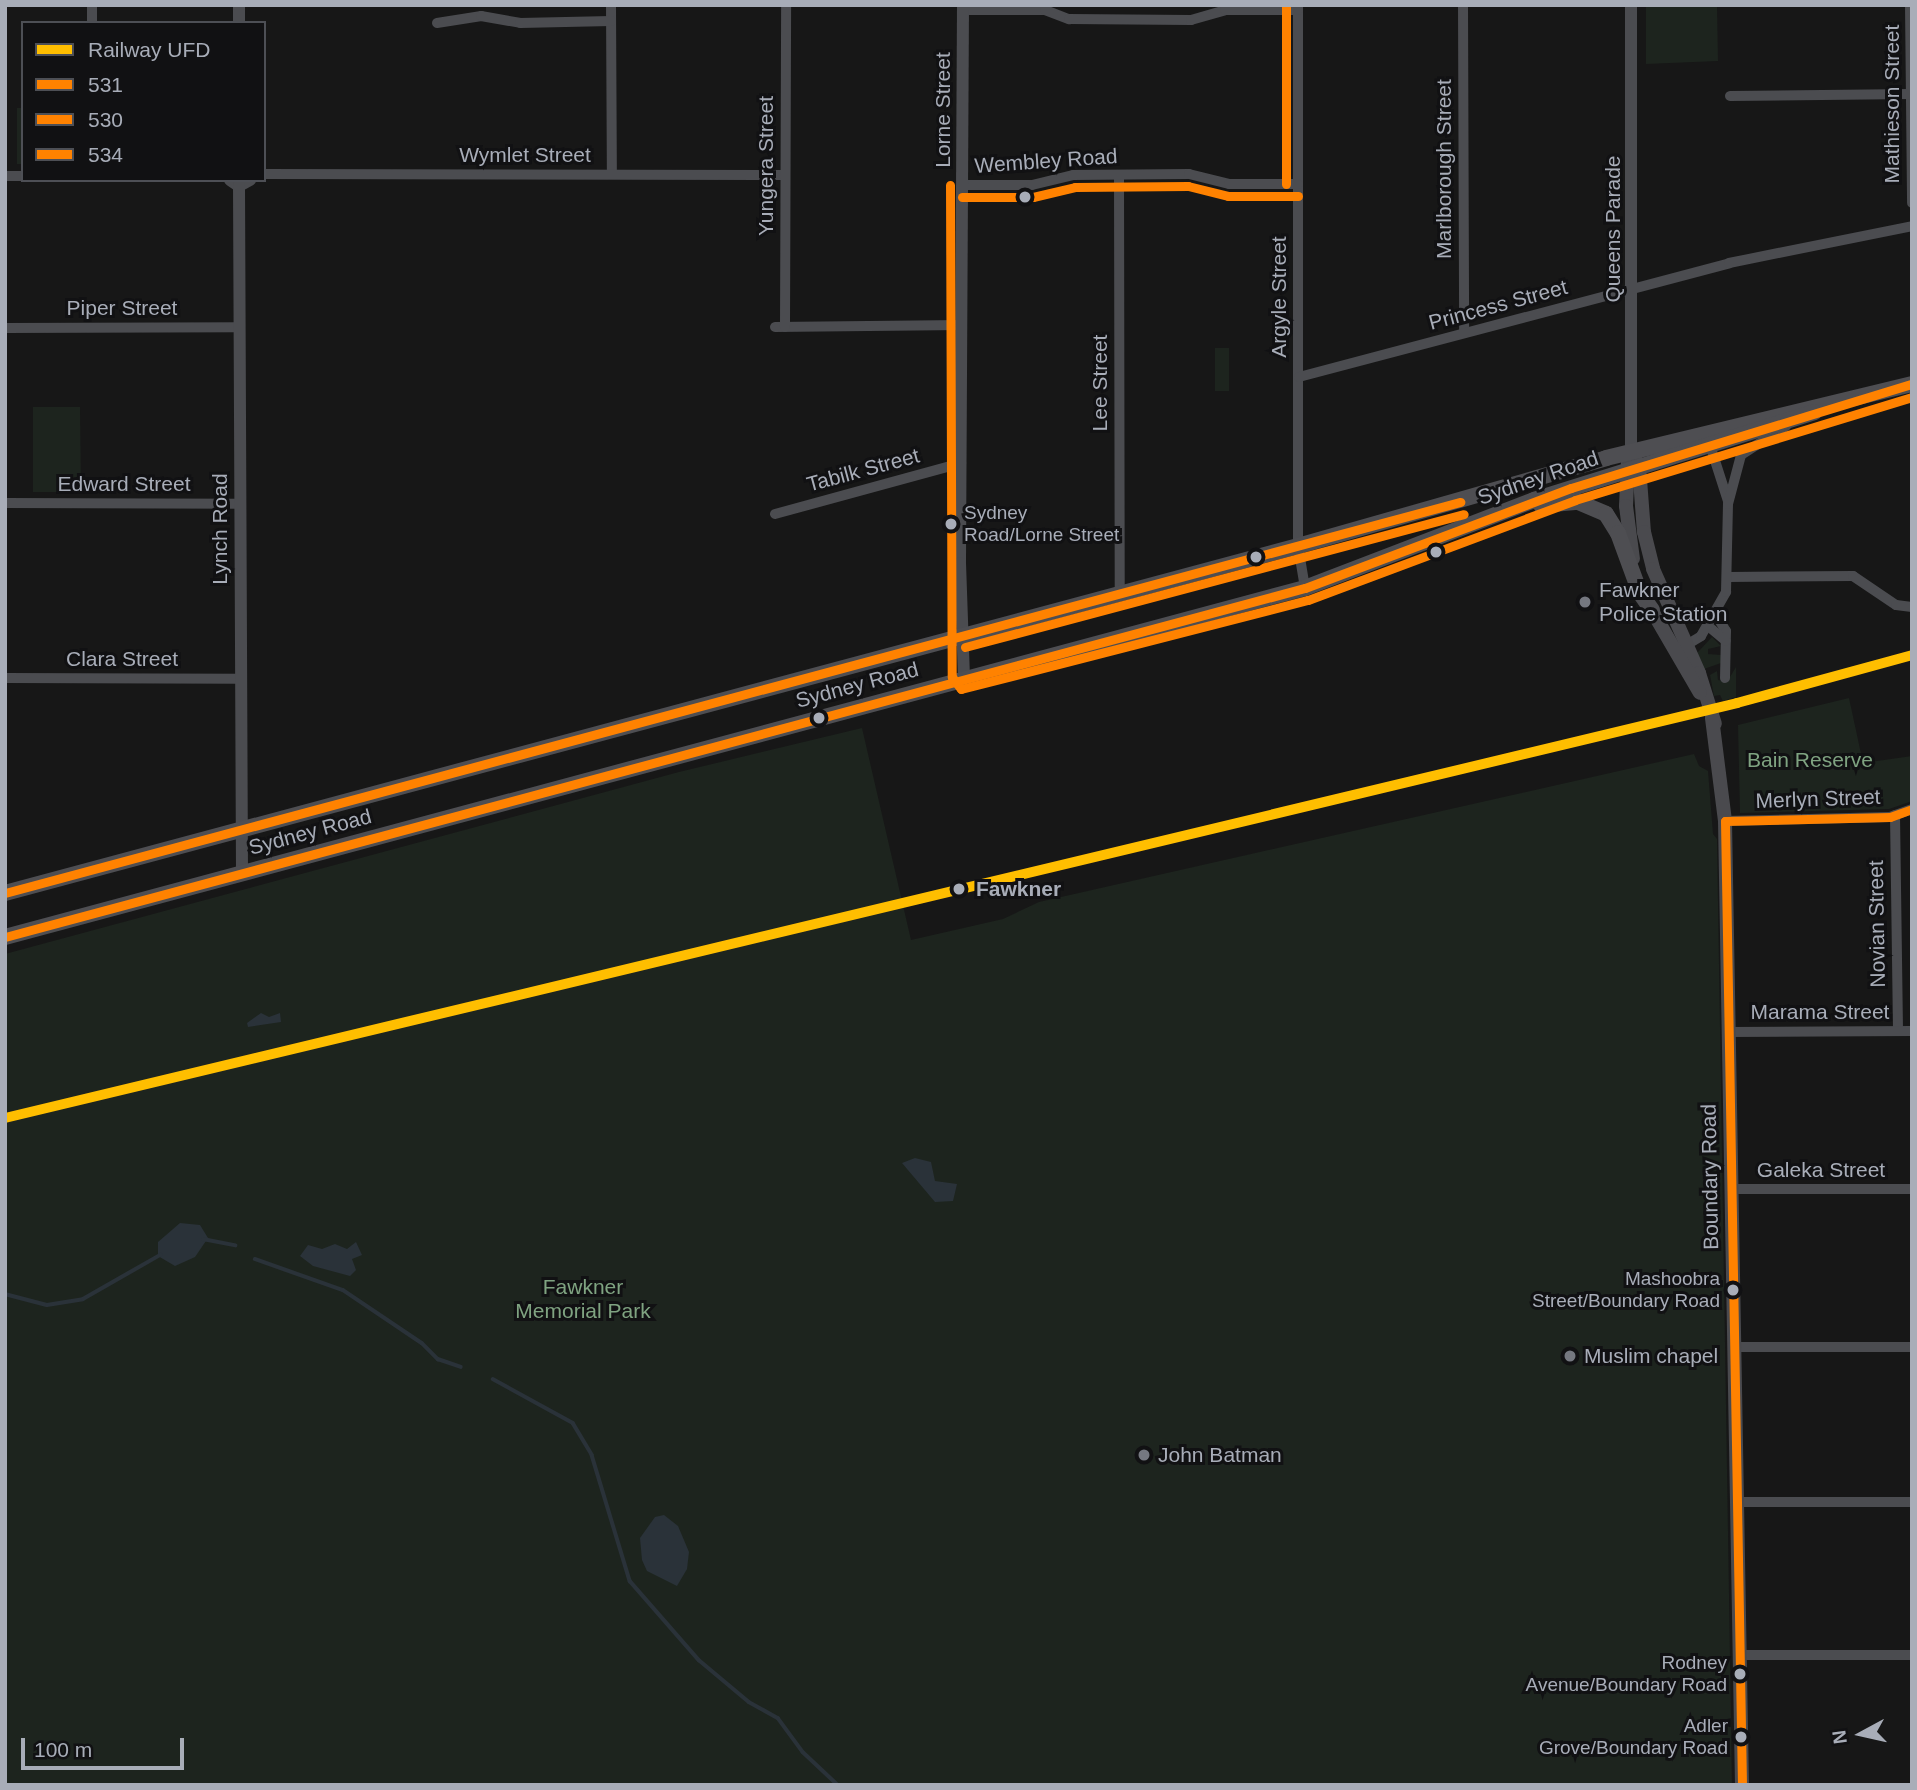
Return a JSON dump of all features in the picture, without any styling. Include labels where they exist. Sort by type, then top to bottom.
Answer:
[{"type":"highway","name":"Sydney Road","points":[[5,937],[964,677],[1305,588],[1632,463],[1789,410],[1830,405],[1912,384]]},
{"type":"highway","name":"Sydney Road","points":[[5,893],[1120,592],[1710,445],[1792,422],[1830,405]]},
{"type":"highway","points":[[1515,507],[1578,502],[1606,514],[1618,533],[1640,593],[1652,610]]},
{"type":"main road","name":"Boundary Road","points":[[1632,463],[1632,556],[1652,610],[1678,644]]},
{"type":"main road","name":"Boundary Road","points":[[1632,463],[1647,550],[1678,644],[1711,714],[1725,821],[1742,1785]]},
{"type":"street","points":[[611,5],[612,174]]},
{"type":"street","name":"Yungera Street","points":[[786,5],[785,175],[780,327],[962,325]]},
{"type":"street","name":"Marlborough Street","points":[[1463,5],[1464,333]]},
{"type":"street","name":"Queens Parade","points":[[1632,5],[1632,463]]},
{"type":"street","name":"Mathieson Street","points":[[1910,5],[1912,203]]},
{"type":"street","points":[[963,8],[1045,10],[1069,19],[1191,20],[1225,10],[1298,8]]},
{"type":"street","name":"Lorne Street","points":[[963,8],[961,463],[964,677]]},
{"type":"street","name":"Argyle Street","points":[[1298,8],[1298,546],[1305,588]]},
{"type":"street","points":[[437,23],[481,16],[520,23],[611,21]]},
{"type":"street","points":[[1730,96],[1911,94]]},
{"type":"street","name":"Wymlet Street","points":[[266,174],[785,175]]},
{"type":"street","name":"Wembley Road","points":[[962,185],[1032,184],[1073,174],[1189,174],[1229,184],[1298,184]]},
{"type":"street","name":"Lee Street","points":[[1119,174],[1120,592]]},
{"type":"street","name":"Lynch Road","points":[[239,182],[242,872]]},
{"type":"street","name":"Princess Street","points":[[1298,377],[1729,263],[1912,226]]},
{"type":"street","name":"Piper Street","points":[[5,328],[239,327]]},
{"type":"street","points":[[1678,644],[1708,626],[1716,615],[1728,577],[1728,505],[1741,455],[1792,422]]},
{"type":"street","points":[[1710,445],[1728,505]]},
{"type":"street","name":"Tabilk Street","points":[[775,514],[961,463]]},
{"type":"street","name":"Edward Street","points":[[6,504],[240,504]]},
{"type":"street","points":[[1728,577],[1853,576],[1896,605],[1912,607]]},
{"type":"street","points":[[1716,615],[1726,628],[1725,678]]},
{"type":"street","points":[[1708,626],[1726,641]]},
{"type":"street","name":"Clara Street","points":[[5,678],[240,678]]},
{"type":"street","name":"Merlyn Street","points":[[1725,821],[1895,815],[1912,810]]},
{"type":"street","name":"Novian Street","points":[[1895,815],[1898,1031]]},
{"type":"street","name":"Marama Street","points":[[1729,1031],[1912,1031]]},
{"type":"street","name":"Galeka Street","points":[[1731,1189],[1912,1189]]},
{"type":"street","points":[[1735,1347],[1912,1347]]},
{"type":"street","points":[[1738,1502],[1912,1502]]},
{"type":"street","points":[[1741,1655],[1912,1655]]},
{"type":"green space","points":[[1646,5],[1717,5],[1718,61],[1646,64]]},
{"type":"green space","points":[[17,108],[21,108],[21,164],[17,164]]},
{"type":"green space","points":[[1215,348],[1229,348],[1229,391],[1215,391]]},
{"type":"green space","points":[[33,407],[80,407],[81,492],[33,492]]},
{"type":"green space","points":[[1712,637],[1721,646],[1708,649],[1708,654],[1721,655],[1721,663],[1704,669],[1697,653]]},
{"type":"green space","points":[[1736,667],[1736,697],[1723,701],[1720,695],[1714,696],[1710,675],[1717,671],[1718,680],[1727,682]]},
{"type":"green space","name":"Bain Reserve","points":[[1849,698],[1863,763],[1912,756],[1912,801],[1889,809],[1740,813],[1738,725]]},
{"type":"green space","name":"Fawkner Memorial Park","points":[[862,728],[911,940],[1003,919],[1039,902],[1694,754],[1699,766],[1708,771],[1713,834],[1717,839],[1732,1785],[5,1785],[5,954],[679,772]]},
{"type":"shaded area","points":[[261,1013],[269,1017],[280,1013],[281,1022],[248,1027],[247,1023]]},
{"type":"shaded area","points":[[915,1158],[931,1162],[935,1181],[957,1184],[953,1201],[935,1202],[902,1163]]},
{"type":"shaded area","points":[[180,1223],[200,1225],[208,1238],[195,1257],[175,1266],[158,1256],[158,1242]]},
{"type":"shaded area","points":[[356,1242],[362,1255],[352,1259],[356,1270],[350,1276],[313,1266],[300,1256],[308,1245],[322,1249],[335,1244],[347,1249]]},
{"type":"shaded area","points":[[664,1515],[678,1526],[689,1552],[687,1569],[677,1586],[647,1571],[642,1560],[640,1538],[655,1517]]},
{"type":"waterway","points":[[203,1239],[235,1245]]},
{"type":"waterway","points":[[5,1294],[47,1305],[83,1299],[160,1255]]},
{"type":"waterway","points":[[255,1259],[343,1290],[422,1343],[438,1359],[461,1367]]},
{"type":"waterway","points":[[493,1379],[573,1423],[592,1455],[630,1581],[699,1660],[749,1702],[778,1718],[803,1752],[838,1785]]},
{"type":"rail line","name":"UFD","points":[[5,1118],[1737,703],[1912,655]]},
{"type":"transit line","name":"530","points":[[1286,5],[1286,184]]},
{"type":"transit line","name":"530","points":[[950,185],[952,677],[961,689],[1308,600],[1575,500],[1912,397]]},
{"type":"transit line","name":"530","points":[[962,197],[1033,197],[1075,187],[1188,186],[1228,196],[1298,196]]},
{"type":"transit line","name":"531","points":[[5,937],[1305,588],[1571,488],[1912,384]]},
{"type":"transit line","name":"531","points":[[5,893],[1460,502]]},
{"type":"transit line","name":"530","points":[[965,647],[1464,514]]},
{"type":"transit line","name":"534","points":[[1725,821],[1890,817],[1912,809]]},
{"type":"transit line","name":"534","points":[[1725,821],[1742,1785]]},
{"type":"place","name":"Sydney Road/Lorne Street","points":[[951,524]]},
{"type":"place","name":"Fawkner Police Station","points":[[1585,602]]},
{"type":"place","name":"Fawkner","points":[[959,889]]},
{"type":"place","name":"Mashoobra Street/Boundary Road","points":[[1733,1290]]},
{"type":"place","name":"Muslim chapel","points":[[1570,1356]]},
{"type":"place","name":"John Batman","points":[[1144,1455]]},
{"type":"place","name":"Rodney Avenue/Boundary Road","points":[[1740,1674]]},
{"type":"place","name":"Adler Grove/Boundary Road","points":[[1741,1737]]}]
